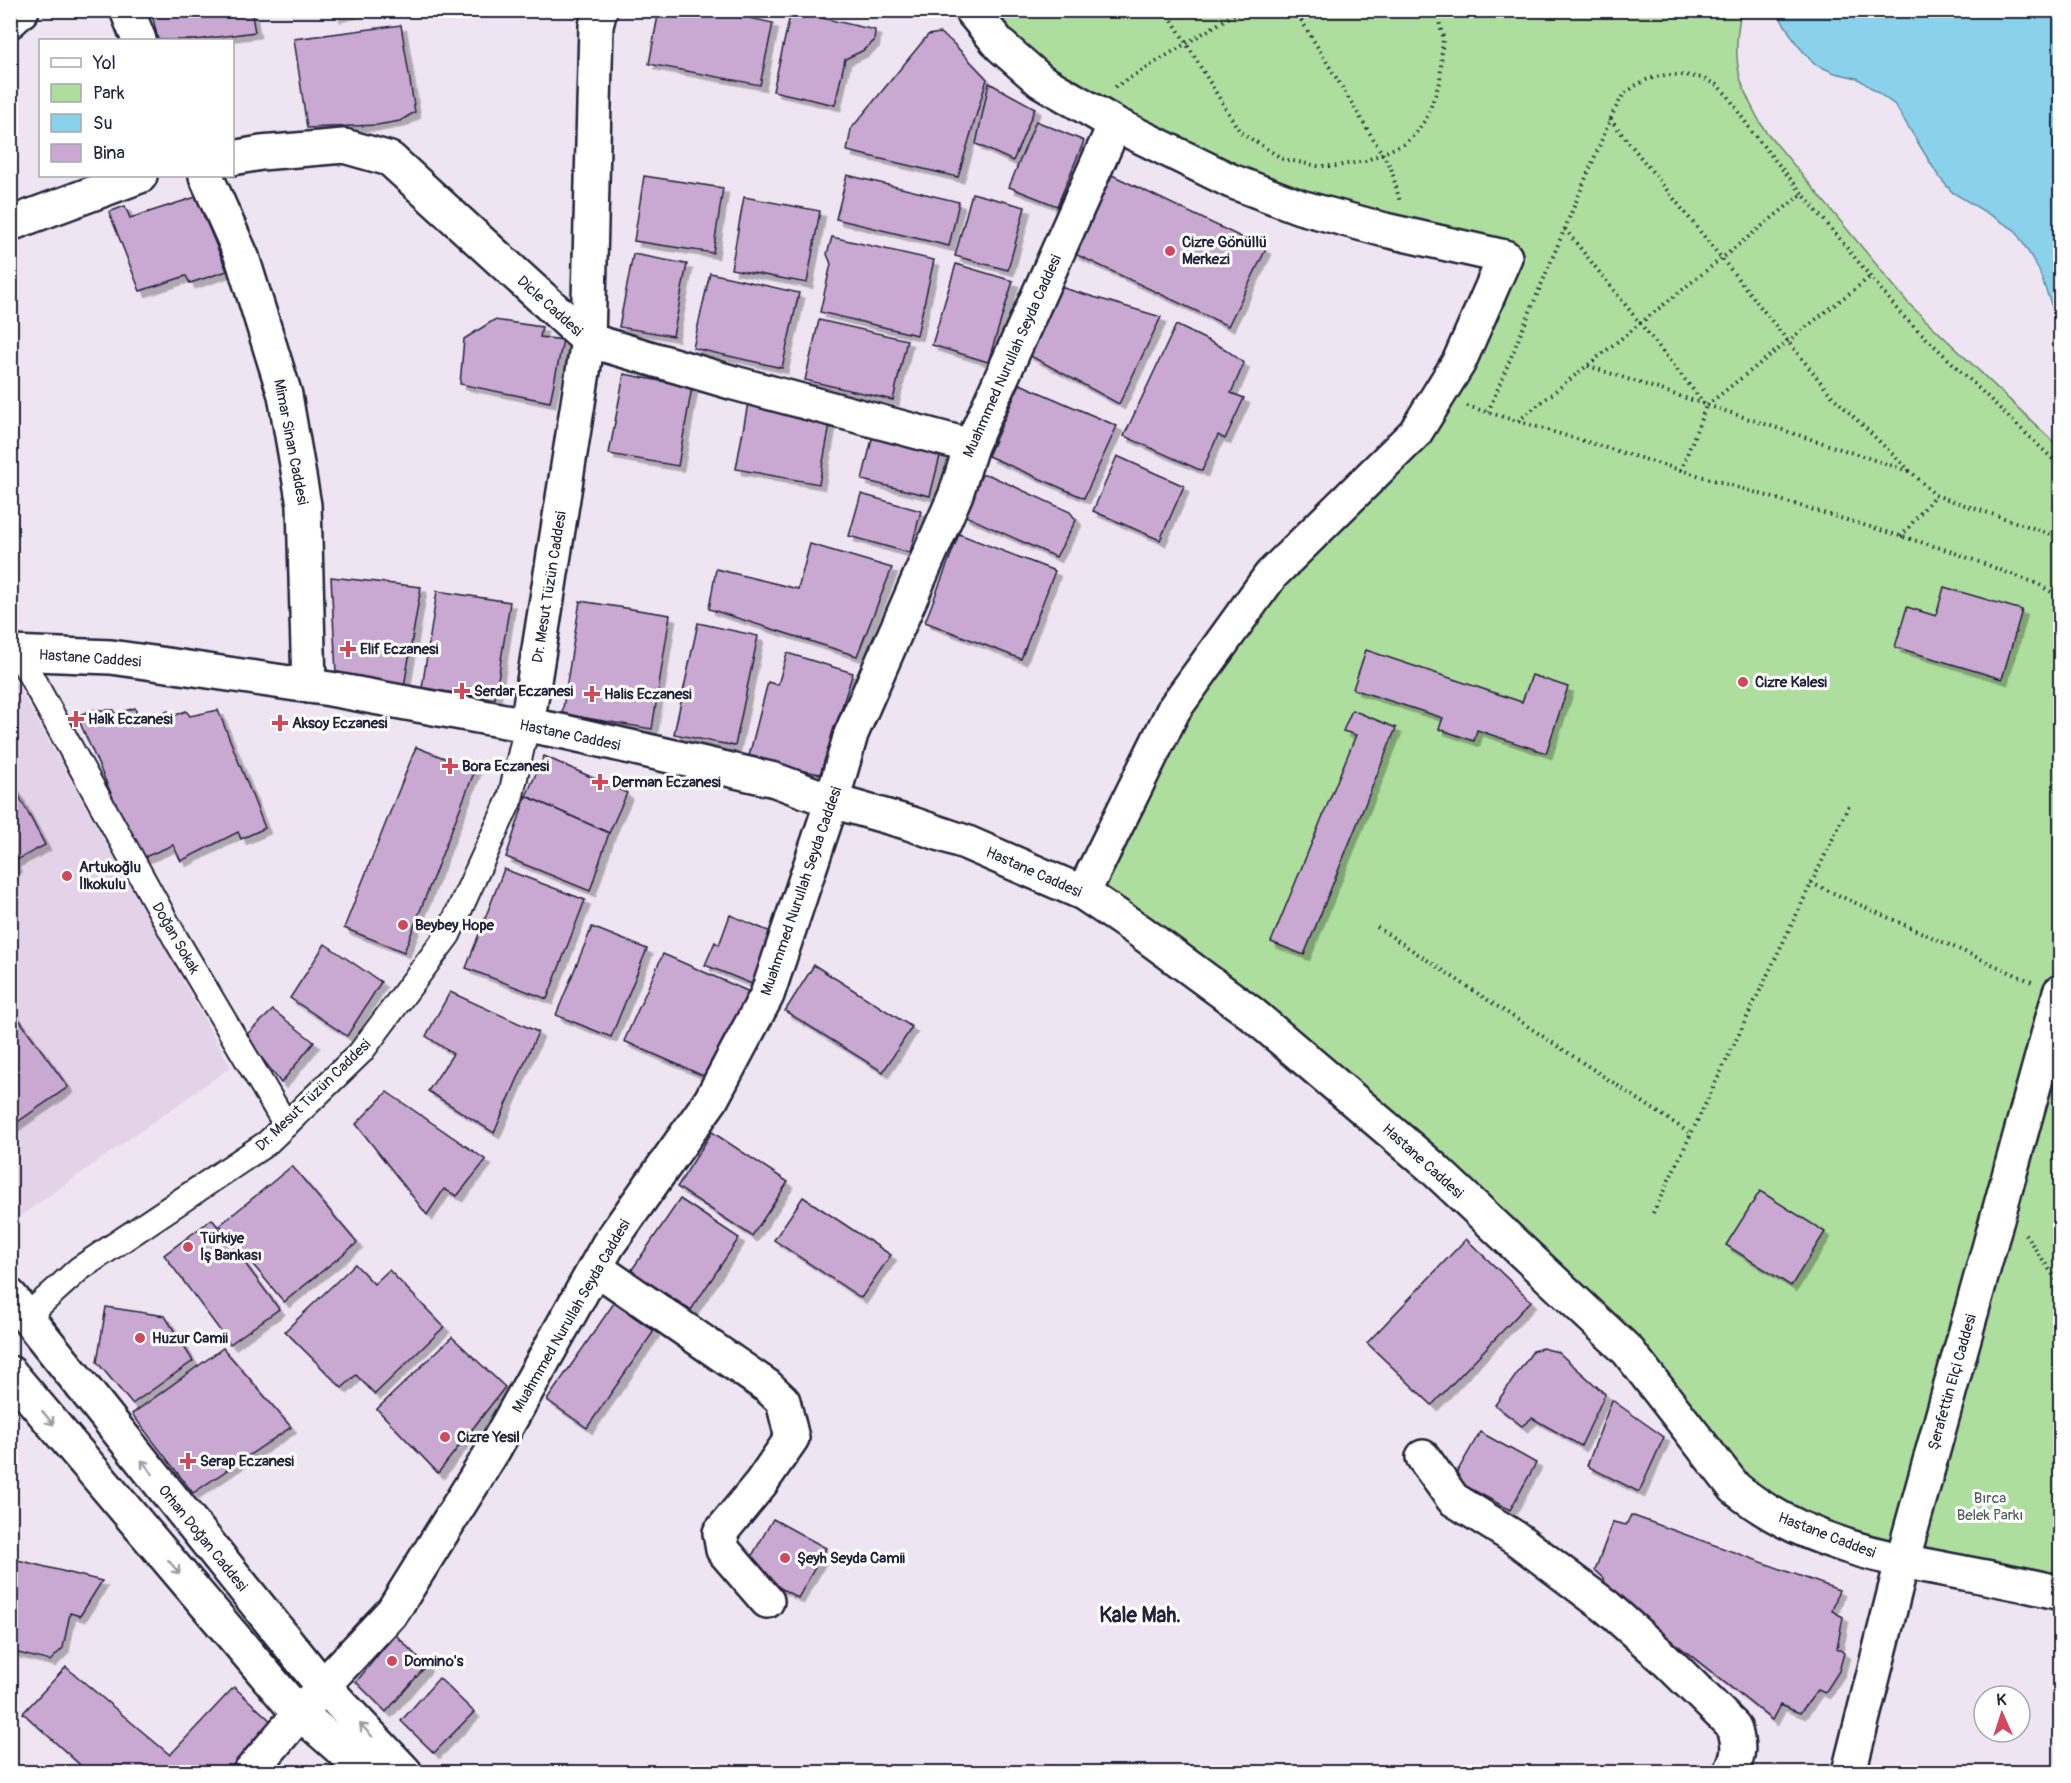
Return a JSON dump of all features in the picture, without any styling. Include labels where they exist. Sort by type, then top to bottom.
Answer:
[{"type":"street","points":[[10,21],[22,10]]},
{"type":"street","points":[[127,10],[139,39]]},
{"type":"street","name":"Dr. Mesut Tüzün Caddesi","points":[[18,1306],[79,1269],[267,1143],[362,1052],[448,935],[510,799],[527,725],[588,340],[596,26],[600,10]]},
{"type":"street","points":[[971,10],[1001,46],[1041,81],[1114,124],[1232,181],[1300,207],[1406,235],[1505,257],[1459,362],[1415,433],[1271,575],[1174,708],[1083,892]]},
{"type":"street","name":"Muahmmed Nurullah Seyda Caddesi","points":[[250,1773],[323,1686],[393,1611],[494,1449],[608,1245],[711,1100],[767,995],[832,801],[851,734],[956,494],[971,446],[1114,124]]},
{"type":"street","name":"Dicle Caddesi","points":[[234,158],[344,146],[390,159],[588,340],[734,383],[971,446]]},
{"type":"street","points":[[10,224],[137,177]]},
{"type":"street","name":"Mimar Sinan Caddesi","points":[[206,177],[242,257],[285,396],[304,505],[309,686]]},
{"type":"street","name":"Hastane Caddesi","points":[[14,653],[111,657],[309,686],[527,725],[775,780],[832,801],[965,842],[1083,892],[1251,1013],[1431,1166],[1628,1351],[1735,1488],[1752,1502],[1812,1532],[1842,1544],[1902,1562],[2061,1593]]},
{"type":"street","name":"Doğan Sokak","points":[[14,653],[177,941],[286,1125]]},
{"type":"street","name":"Şerafettin Elçi Caddesi","points":[[1849,1773],[1902,1562],[2060,993]]},
{"type":"street","points":[[596,1268],[767,1386],[783,1401],[792,1438],[761,1483],[720,1533],[723,1550],[767,1601]]},
{"type":"street","points":[[18,1306],[11,1377],[301,1714],[367,1773]]},
{"type":"street","name":"Orhan Doğan Caddesi","points":[[18,1306],[323,1686],[405,1773]]},
{"type":"street","points":[[1423,1457],[1453,1500],[1517,1539],[1607,1607],[1662,1656],[1734,1727],[1739,1742],[1739,1754],[1731,1773]]},
{"type":"path","points":[[1166,10],[1240,132],[1283,159],[1302,164],[1336,166],[1365,160],[1404,144],[1426,119],[1435,101],[1440,82],[1442,27],[1436,10]]},
{"type":"path","points":[[1083,106],[1241,10]]},
{"type":"path","points":[[1295,10],[1391,168],[1398,189],[1406,235]]},
{"type":"path","points":[[1488,412],[1610,119],[1623,95],[1648,80],[1665,75],[1684,75],[1702,78],[1717,85],[1728,96],[1752,132],[1901,314],[2061,466]]},
{"type":"path","points":[[1610,119],[1832,395],[1935,495],[2061,537]]},
{"type":"path","points":[[1518,421],[1803,194]]},
{"type":"path","points":[[1565,228],[1707,406]]},
{"type":"path","points":[[1681,470],[1707,406],[1870,277]]},
{"type":"path","points":[[1587,366],[1912,473]]},
{"type":"path","points":[[1437,397],[1947,550],[2037,584],[2061,597]]},
{"type":"path","points":[[1901,537],[1935,495]]},
{"type":"path","points":[[1653,1213],[1850,803]]},
{"type":"path","points":[[1811,883],[2060,993]]},
{"type":"path","points":[[1377,927],[1691,1134]]},
{"type":"path","points":[[2002,1202],[2061,1285]]},
{"type":"shaded area","name":"Artukoğlu İlkokulu","points":[[16,682],[231,1067],[19,1217],[11,1217],[10,684]]},
{"type":"green space","name":"Bırca Belek Parkı","points":[[1600,10],[1615,13],[1616,10],[1741,11],[1737,45],[1739,73],[1748,99],[1764,129],[1909,304],[2060,448],[2060,1593],[1768,1512],[1628,1351],[1083,893],[1174,709],[1415,433],[1505,257],[1385,230],[1115,124],[971,11]]},
{"type":"water","points":[[1776,11],[2060,11],[2060,329],[2038,268],[2015,230],[1952,192],[1939,177],[1895,105],[1857,78],[1835,73],[1814,64],[1796,43]]},
{"type":"building","points":[[151,10],[251,10],[255,32],[203,39],[158,39]]},
{"type":"building","points":[[333,10],[362,10],[335,16]]},
{"type":"building","points":[[659,10],[711,10],[773,23],[760,85],[649,64]]},
{"type":"building","points":[[791,11],[875,30],[874,41],[862,51],[845,59],[835,105],[773,91]]},
{"type":"building","points":[[401,25],[415,112],[400,121],[377,125],[307,128],[294,39]]},
{"type":"building","points":[[940,33],[951,41],[987,79],[958,177],[847,151],[851,129],[928,35]]},
{"type":"building","points":[[989,83],[1035,108],[1013,161],[976,144]]},
{"type":"building","points":[[1036,121],[1084,141],[1057,206],[1009,187]]},
{"type":"building","name":"Cizre Gönüllü Merkezi","points":[[1110,174],[1266,249],[1228,326],[1073,253]]},
{"type":"building","points":[[847,175],[959,202],[949,246],[836,219]]},
{"type":"building","points":[[644,176],[723,188],[713,253],[634,241]]},
{"type":"building","points":[[972,193],[1025,207],[1008,270],[955,256]]},
{"type":"building","points":[[196,197],[227,271],[190,283],[186,276],[140,291],[109,212],[125,206],[130,218]]},
{"type":"building","points":[[744,197],[820,211],[807,283],[731,269]]},
{"type":"building","points":[[832,237],[934,260],[917,335],[820,312],[831,264],[827,254]]},
{"type":"building","points":[[633,254],[687,264],[673,336],[619,327]]},
{"type":"building","points":[[956,264],[1013,281],[988,362],[932,345]]},
{"type":"building","points":[[710,273],[799,293],[782,368],[693,348]]},
{"type":"building","points":[[1060,287],[1161,317],[1119,404],[1027,354]]},
{"type":"building","points":[[494,320],[542,327],[540,337],[563,340],[550,402],[460,384],[464,339]]},
{"type":"building","points":[[819,320],[907,340],[893,400],[805,380]]},
{"type":"building","points":[[1176,325],[1225,349],[1244,363],[1231,393],[1244,398],[1225,439],[1218,435],[1202,471],[1124,436]]},
{"type":"building","points":[[624,374],[692,387],[678,466],[609,454]]},
{"type":"building","points":[[1020,384],[1117,426],[1084,498],[988,456]]},
{"type":"building","points":[[748,403],[831,419],[819,484],[736,469]]},
{"type":"building","points":[[873,435],[941,452],[930,496],[862,480]]},
{"type":"building","points":[[1117,456],[1184,486],[1160,540],[1093,511]]},
{"type":"building","points":[[982,475],[989,475],[1070,512],[1076,520],[1056,557],[963,515]]},
{"type":"building","points":[[861,494],[921,511],[910,553],[849,536]]},
{"type":"building","points":[[959,534],[1055,571],[1021,659],[925,622]]},
{"type":"building","points":[[810,544],[892,568],[857,656],[709,609],[716,569],[798,589]]},
{"type":"building","points":[[331,577],[421,587],[404,687],[336,673]]},
{"type":"building","points":[[1944,587],[2022,610],[2002,679],[1895,647],[1907,607],[1936,616]]},
{"type":"building","points":[[437,591],[510,602],[495,699],[422,688]]},
{"type":"building","points":[[580,601],[670,615],[652,729],[562,714]]},
{"type":"building","points":[[698,623],[758,636],[735,746],[674,734]]},
{"type":"building","points":[[1366,650],[1522,702],[1532,675],[1568,687],[1546,753],[1477,730],[1474,741],[1439,729],[1443,718],[1353,689]]},
{"type":"building","points":[[787,653],[853,673],[820,774],[748,760],[768,682],[778,685]]},
{"type":"building","points":[[135,708],[137,715],[154,711],[155,717],[168,711],[171,717],[186,711],[190,716],[218,710],[265,828],[241,839],[238,832],[181,861],[173,845],[140,859],[77,716],[93,710],[114,710],[114,714]]},
{"type":"building","points":[[1352,710],[1396,728],[1304,955],[1271,942],[1356,735],[1343,731]]},
{"type":"building","points":[[416,747],[475,770],[404,952],[344,928]]},
{"type":"building","points":[[544,756],[627,793],[609,833],[526,796]]},
{"type":"building","points":[[10,779],[45,845],[13,862],[16,867],[10,869]]},
{"type":"building","points":[[526,796],[609,833],[590,891],[506,857]]},
{"type":"building","points":[[504,869],[585,900],[547,999],[466,968]]},
{"type":"building","points":[[730,915],[778,935],[757,986],[705,965],[715,942],[719,945]]},
{"type":"building","points":[[592,927],[647,949],[611,1037],[556,1015]]},
{"type":"building","points":[[325,944],[381,982],[347,1036],[290,998]]},
{"type":"building","points":[[663,954],[754,994],[715,1081],[624,1041]]},
{"type":"building","points":[[814,965],[912,1027],[883,1072],[785,1011]]},
{"type":"building","points":[[450,992],[538,1032],[494,1133],[428,1091],[453,1054],[426,1036]]},
{"type":"building","points":[[10,1007],[68,1087],[10,1127]]},
{"type":"building","points":[[273,1010],[314,1042],[281,1083],[245,1036]]},
{"type":"building","points":[[387,1092],[486,1160],[457,1196],[444,1189],[427,1215],[356,1124]]},
{"type":"building","points":[[712,1132],[788,1182],[752,1236],[677,1187]]},
{"type":"building","points":[[292,1166],[357,1243],[284,1302],[220,1225]]},
{"type":"building","points":[[1760,1191],[1825,1232],[1791,1286],[1726,1245]]},
{"type":"building","points":[[803,1197],[891,1255],[861,1298],[774,1240]]},
{"type":"building","points":[[680,1199],[739,1238],[691,1310],[631,1271]]},
{"type":"building","points":[[212,1219],[279,1309],[230,1344],[164,1255]]},
{"type":"building","points":[[1466,1239],[1531,1301],[1432,1405],[1367,1343]]},
{"type":"building","points":[[355,1264],[374,1284],[389,1270],[444,1327],[375,1394],[356,1375],[342,1388],[285,1331]]},
{"type":"building","points":[[614,1303],[654,1331],[587,1428],[547,1400]]},
{"type":"building","name":"Huzur Camii","points":[[106,1307],[165,1316],[193,1361],[132,1404],[97,1362]]},
{"type":"building","points":[[452,1337],[505,1387],[438,1473],[377,1409]]},
{"type":"building","points":[[223,1348],[291,1427],[193,1493],[132,1414]]},
{"type":"building","points":[[1542,1348],[1558,1352],[1605,1394],[1581,1446],[1532,1418],[1522,1426],[1495,1405],[1533,1351]]},
{"type":"building","points":[[1612,1400],[1664,1437],[1639,1492],[1587,1466]]},
{"type":"building","points":[[1480,1432],[1536,1463],[1510,1510],[1453,1479]]},
{"type":"building","points":[[1631,1515],[1839,1590],[1832,1611],[1843,1617],[1837,1648],[1844,1653],[1839,1671],[1825,1693],[1818,1690],[1800,1713],[1780,1705],[1772,1720],[1606,1588],[1604,1578],[1595,1570],[1613,1522],[1626,1525]]},
{"type":"building","name":"Şeyh Seyda Camii","points":[[773,1519],[826,1548],[798,1598],[745,1568]]},
{"type":"building","points":[[10,1558],[102,1581],[80,1616],[70,1613],[63,1648],[50,1661],[10,1651]]},
{"type":"building","points":[[395,1634],[426,1666],[386,1712],[356,1682]]},
{"type":"building","points":[[66,1667],[170,1755],[234,1687],[273,1723],[233,1772],[88,1772],[23,1713]]},
{"type":"building","points":[[439,1678],[474,1712],[434,1753],[401,1721]]},
{"type":"place","name":"Cizre Gönüllü Merkezi","points":[[1170,251]]},
{"type":"place","name":"Elif Eczanesi","points":[[348,649]]},
{"type":"place","name":"Cizre Kalesi","points":[[1743,682]]},
{"type":"place","name":"Serdar Eczanesi","points":[[462,691]]},
{"type":"place","name":"Halis Eczanesi","points":[[592,694]]},
{"type":"place","name":"Halk Eczanesi","points":[[76,719]]},
{"type":"place","name":"Aksoy Eczanesi","points":[[280,723]]},
{"type":"place","name":"Bora Eczanesi","points":[[450,766]]},
{"type":"place","name":"Derman Eczanesi","points":[[600,782]]},
{"type":"place","name":"Artukoğlu İlkokulu","points":[[67,876]]},
{"type":"place","name":"Beybey Hope","points":[[403,925]]},
{"type":"place","name":"Türkiye İş Bankası","points":[[188,1247]]},
{"type":"place","name":"Huzur Camii","points":[[140,1338]]},
{"type":"place","name":"Cizre Yesil","points":[[445,1437]]},
{"type":"place","name":"Serap Eczanesi","points":[[188,1461]]},
{"type":"place","name":"Şeyh Seyda Camii","points":[[785,1558]]},
{"type":"place","name":"Domino's","points":[[392,1661]]},
{"type":"district","name":"Kale Mah.","points":[[1140,1615]]}]
